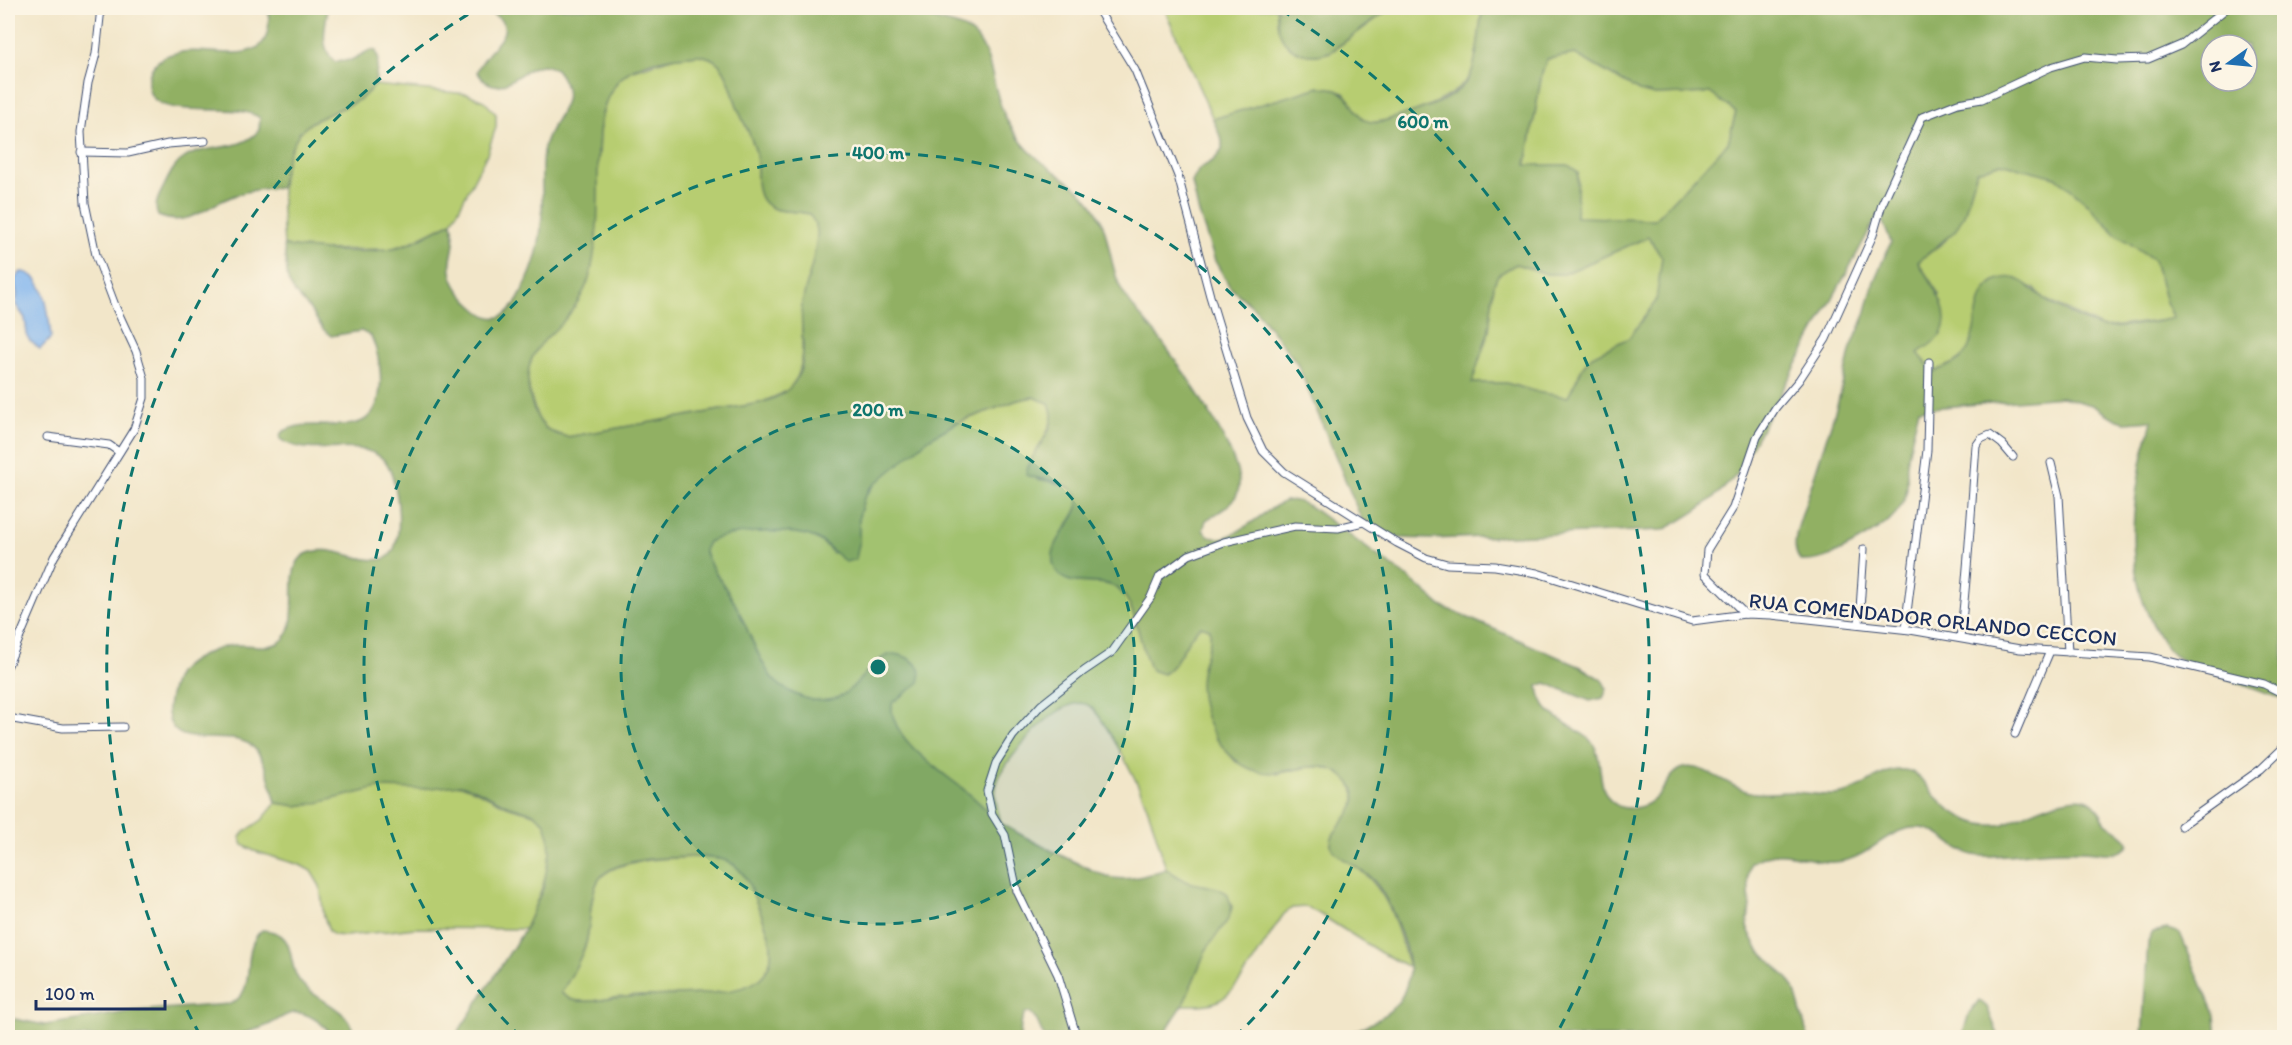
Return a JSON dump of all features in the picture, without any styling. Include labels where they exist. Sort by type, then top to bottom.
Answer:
[{"type":"street","points":[[8,664],[54,557],[134,429],[141,414],[144,398],[144,378],[136,351],[116,308],[96,255],[85,203],[81,152],[84,107],[96,54],[101,8]]},
{"type":"street","name":"RUA COMENDADOR ORLANDO CECCON","points":[[1097,8],[1135,70],[1178,176],[1210,296],[1247,418],[1263,451],[1284,472],[1363,522],[1426,558],[1448,564],[1495,566],[1537,573],[1692,621],[1745,614],[1771,615],[1905,629],[2020,649],[2151,657],[2264,684],[2284,694]]},
{"type":"street","points":[[1745,614],[1705,574],[1707,550],[1733,508],[1757,437],[1826,339],[1873,235],[1882,204],[1922,117],[1958,104],[1982,99],[2051,67],[2085,57],[2117,60],[2148,59],[2181,45],[2227,8]]},
{"type":"street","points":[[81,152],[128,153],[168,144],[205,141]]},
{"type":"street","points":[[1905,629],[1927,450],[1929,362]]},
{"type":"street","points":[[1959,638],[1968,574],[1969,524],[1976,446],[1981,439],[1990,435],[2013,457]]},
{"type":"street","points":[[48,437],[110,445],[119,452]]},
{"type":"street","points":[[2051,463],[2059,496],[2068,652]]},
{"type":"street","points":[[1077,1038],[1058,975],[1017,891],[1005,834],[992,814],[987,791],[996,763],[1013,736],[1041,705],[1112,652],[1151,597],[1160,576],[1189,555],[1224,542],[1295,526],[1338,528],[1363,522]]},
{"type":"street","points":[[1859,624],[1864,549]]},
{"type":"street","points":[[2015,734],[2050,651]]},
{"type":"street","points":[[8,718],[63,728],[123,727]]},
{"type":"street","points":[[2181,826],[2261,769],[2284,747]]},
{"type":"green space","points":[[268,8],[328,8],[324,37],[330,56],[335,62],[351,60],[370,50],[376,51],[378,58],[375,85],[361,99],[312,122],[299,133],[288,155],[280,188],[259,189],[238,194],[185,219],[176,220],[158,216],[156,204],[172,171],[180,161],[192,154],[242,142],[259,130],[260,118],[231,110],[176,108],[161,104],[151,96],[148,82],[152,69],[161,59],[177,53],[195,51],[232,53],[248,51],[261,45],[268,31]]},
{"type":"green space","points":[[477,8],[918,8],[919,12],[926,16],[963,28],[976,37],[982,46],[1003,112],[1017,136],[1036,157],[1083,194],[1096,210],[1105,232],[1121,289],[1181,369],[1231,453],[1237,472],[1238,492],[1232,502],[1206,520],[1203,530],[1211,537],[1221,538],[1232,534],[1286,501],[1301,502],[1415,583],[1441,606],[1581,667],[1602,680],[1607,689],[1603,698],[1590,701],[1546,683],[1538,686],[1544,705],[1550,712],[1589,739],[1594,746],[1598,754],[1604,791],[1608,798],[1621,807],[1632,808],[1651,802],[1677,771],[1684,768],[1700,769],[1747,791],[1828,795],[1850,792],[1881,775],[1905,770],[1918,776],[1949,809],[1975,823],[1985,825],[2004,824],[2049,804],[2074,798],[2085,799],[2095,805],[2106,823],[2122,835],[2129,845],[2122,851],[2114,853],[2048,851],[1979,856],[1966,853],[1935,832],[1910,828],[1899,831],[1863,853],[1843,861],[1819,861],[1776,854],[1751,863],[1748,876],[1750,906],[1747,927],[1758,949],[1794,988],[1808,1037],[1342,1037],[1373,1022],[1394,1007],[1403,994],[1409,970],[1400,933],[1385,896],[1368,875],[1332,849],[1331,841],[1334,833],[1353,808],[1354,789],[1345,778],[1331,769],[1302,768],[1272,773],[1256,771],[1239,763],[1216,738],[1207,720],[1201,699],[1200,678],[1209,645],[1210,629],[1201,626],[1195,631],[1174,664],[1163,674],[1151,670],[1134,616],[1125,596],[1111,585],[1076,582],[1060,576],[1055,569],[1053,557],[1055,546],[1074,516],[1078,506],[1077,497],[1065,485],[1026,475],[1028,466],[1048,431],[1052,413],[1049,403],[1033,397],[1018,400],[956,423],[930,438],[869,489],[859,516],[859,544],[856,559],[846,562],[816,538],[777,532],[731,535],[708,542],[704,550],[736,606],[768,672],[786,690],[813,700],[837,698],[846,693],[875,663],[884,657],[900,655],[906,657],[916,664],[920,676],[919,683],[892,703],[893,717],[899,730],[920,755],[999,822],[1041,846],[1107,877],[1130,879],[1166,869],[1187,882],[1217,888],[1227,893],[1232,907],[1229,918],[1206,950],[1183,1005],[1164,1037],[1044,1037],[1037,1021],[1030,1013],[1025,1013],[1021,1023],[1020,1038],[455,1037],[525,929],[543,888],[550,852],[545,823],[533,813],[509,806],[477,790],[461,785],[420,789],[378,788],[297,806],[276,803],[266,768],[255,749],[245,742],[233,739],[191,737],[179,733],[171,725],[168,711],[175,680],[179,672],[190,662],[228,646],[264,646],[280,642],[287,634],[291,623],[294,571],[298,561],[306,554],[325,550],[364,559],[383,559],[391,554],[396,544],[397,496],[394,481],[384,460],[374,453],[362,450],[304,448],[280,439],[281,433],[294,427],[352,424],[364,420],[373,411],[379,396],[381,381],[378,358],[371,336],[361,331],[331,336],[295,293],[288,281],[284,246],[348,251],[381,250],[410,243],[452,222],[454,244],[450,265],[452,277],[470,303],[486,316],[494,318],[505,315],[517,302],[532,270],[540,236],[544,147],[563,109],[566,91],[564,81],[556,69],[544,65],[533,67],[501,85],[493,85],[485,81],[477,72],[502,37],[504,29],[502,22],[494,15]],"holes":[[[699,55],[717,62],[729,80],[755,148],[761,198],[775,209],[809,214],[816,226],[815,253],[801,313],[803,351],[801,370],[794,383],[786,391],[760,403],[567,437],[554,433],[540,422],[533,408],[528,385],[529,369],[539,347],[576,305],[591,272],[597,226],[599,137],[604,107],[618,81],[635,68],[656,61]],[[662,858],[720,859],[731,863],[741,871],[750,886],[771,943],[770,963],[766,972],[758,980],[747,986],[731,990],[694,995],[579,1001],[561,993],[586,943],[594,890],[601,877],[610,870],[634,862]]]},
{"type":"green space","points":[[1164,8],[1277,8],[1280,31],[1285,40],[1290,47],[1307,55],[1331,52],[1391,8],[1480,8],[1482,11],[1474,65],[1466,81],[1443,99],[1428,106],[1371,123],[1361,118],[1344,93],[1319,87],[1213,119]]},
{"type":"green space","points":[[1277,8],[1391,8],[1330,52],[1307,55],[1297,52],[1283,40],[1279,31]]},
{"type":"green space","points":[[1480,8],[2284,8],[2284,699],[2189,664],[2167,648],[2151,621],[2138,581],[2133,540],[2139,476],[2152,420],[2125,422],[2117,420],[2092,405],[2062,397],[1919,409],[1908,457],[1905,497],[1895,515],[1879,529],[1840,551],[1821,559],[1801,561],[1798,558],[1795,543],[1797,530],[1838,402],[1851,348],[1865,315],[1874,281],[1891,242],[1879,213],[1737,474],[1712,499],[1684,519],[1663,530],[1430,539],[1399,538],[1363,523],[1297,363],[1255,309],[1230,287],[1215,261],[1198,210],[1192,182],[1199,169],[1214,160],[1222,150],[1222,141],[1213,119],[1319,87],[1333,88],[1342,93],[1363,118],[1370,122],[1381,122],[1433,105],[1457,91],[1472,71],[1482,11]],"holes":[[[1575,54],[1639,91],[1655,95],[1710,93],[1736,112],[1728,143],[1655,219],[1576,217],[1578,172],[1568,165],[1526,165],[1542,73],[1547,59]],[[2001,163],[2056,177],[2086,202],[2116,234],[2154,260],[2166,302],[2174,318],[2125,326],[2101,327],[2055,306],[2023,282],[2004,278],[1989,286],[1983,295],[1968,349],[1953,364],[1934,372],[1918,353],[1938,338],[1944,326],[1945,317],[1939,297],[1918,262],[1955,231],[1964,215],[1977,171]],[[1648,237],[1662,257],[1656,301],[1629,338],[1592,356],[1584,365],[1568,397],[1541,393],[1506,383],[1472,383],[1489,330],[1494,284],[1498,275],[1516,264],[1547,274],[1564,274]]]},
{"type":"green space","points":[[1575,54],[1639,91],[1655,95],[1710,93],[1736,112],[1728,143],[1655,219],[1576,218],[1578,172],[1568,165],[1526,166],[1542,73],[1547,59]]},
{"type":"green space","points":[[699,55],[717,62],[729,80],[755,148],[761,198],[775,209],[809,214],[815,222],[818,233],[802,319],[802,360],[798,376],[788,391],[760,403],[567,437],[549,431],[538,419],[530,394],[529,362],[541,343],[562,322],[599,155],[601,120],[607,98],[619,80],[630,71],[675,57]]},
{"type":"green space","points":[[375,85],[468,94],[484,101],[496,114],[496,127],[487,154],[452,222],[411,242],[390,249],[320,250],[284,246],[283,179],[285,162],[291,146],[312,122],[353,103]]},
{"type":"green space","points":[[2001,163],[2056,177],[2086,202],[2116,234],[2154,260],[2166,302],[2174,319],[2103,328],[2044,299],[2034,288],[1996,280],[1983,297],[1973,338],[1963,357],[1934,372],[1918,353],[1941,335],[1939,294],[1918,262],[1945,241],[1964,215],[1977,171]]},
{"type":"green space","points":[[1648,237],[1662,257],[1657,301],[1629,338],[1592,356],[1584,365],[1568,397],[1541,393],[1506,383],[1471,383],[1489,330],[1494,284],[1498,274],[1516,264],[1547,274],[1564,274]]},
{"type":"green space","points":[[1033,397],[1049,403],[1052,414],[1041,448],[1036,479],[1063,485],[1076,493],[1079,503],[1053,556],[1056,570],[1061,577],[1068,580],[1104,584],[1119,590],[1130,606],[1151,670],[1163,674],[1174,664],[1195,631],[1201,626],[1210,629],[1211,640],[1202,668],[1215,737],[1236,762],[1277,774],[1307,767],[1322,767],[1339,772],[1348,780],[1355,793],[1355,803],[1350,814],[1334,834],[1342,858],[1358,868],[1380,891],[1394,919],[1409,967],[1381,953],[1318,913],[1306,907],[1292,908],[1284,914],[1245,974],[1228,994],[1211,1003],[1183,1005],[1206,950],[1229,918],[1217,888],[1187,882],[1166,869],[1140,791],[1110,733],[1088,705],[1077,703],[1049,718],[1035,730],[1010,760],[996,788],[996,803],[1001,823],[967,792],[919,754],[907,742],[899,729],[893,716],[892,703],[918,683],[920,677],[919,669],[911,660],[900,655],[884,657],[875,663],[846,693],[826,700],[808,699],[792,692],[777,683],[768,672],[736,605],[707,558],[704,550],[708,542],[731,535],[777,532],[815,538],[833,553],[859,544],[859,516],[864,498],[878,480],[930,438],[957,423],[1018,400]]},
{"type":"green space","points":[[461,785],[507,806],[537,816],[545,823],[550,834],[551,847],[546,876],[525,929],[415,928],[346,936],[334,935],[329,931],[324,917],[320,886],[311,871],[300,865],[254,851],[243,845],[240,837],[262,820],[276,803],[297,806],[378,788]]},
{"type":"green space","points":[[699,857],[720,859],[731,863],[741,871],[750,886],[771,943],[770,963],[766,972],[758,980],[747,986],[731,990],[694,995],[579,1001],[561,993],[586,944],[594,890],[601,877],[609,871],[634,863]]},
{"type":"green space","points":[[2167,929],[2180,933],[2215,1016],[2217,1037],[2142,1037],[2148,942],[2153,932]]},
{"type":"green space","points":[[262,930],[274,932],[282,937],[290,951],[297,977],[310,991],[334,1007],[348,1020],[354,1037],[333,1037],[308,1015],[295,1013],[237,1037],[8,1037],[9,1018],[45,1025],[134,1011],[230,1004],[239,998],[244,990],[251,948],[255,938]]},
{"type":"green space","points":[[1979,1000],[1987,1007],[1999,1037],[1962,1037],[1969,1013]]},
{"type":"water","points":[[21,272],[30,274],[36,280],[45,298],[51,338],[40,349],[29,340],[25,318],[16,305],[17,294],[14,280]]}]
